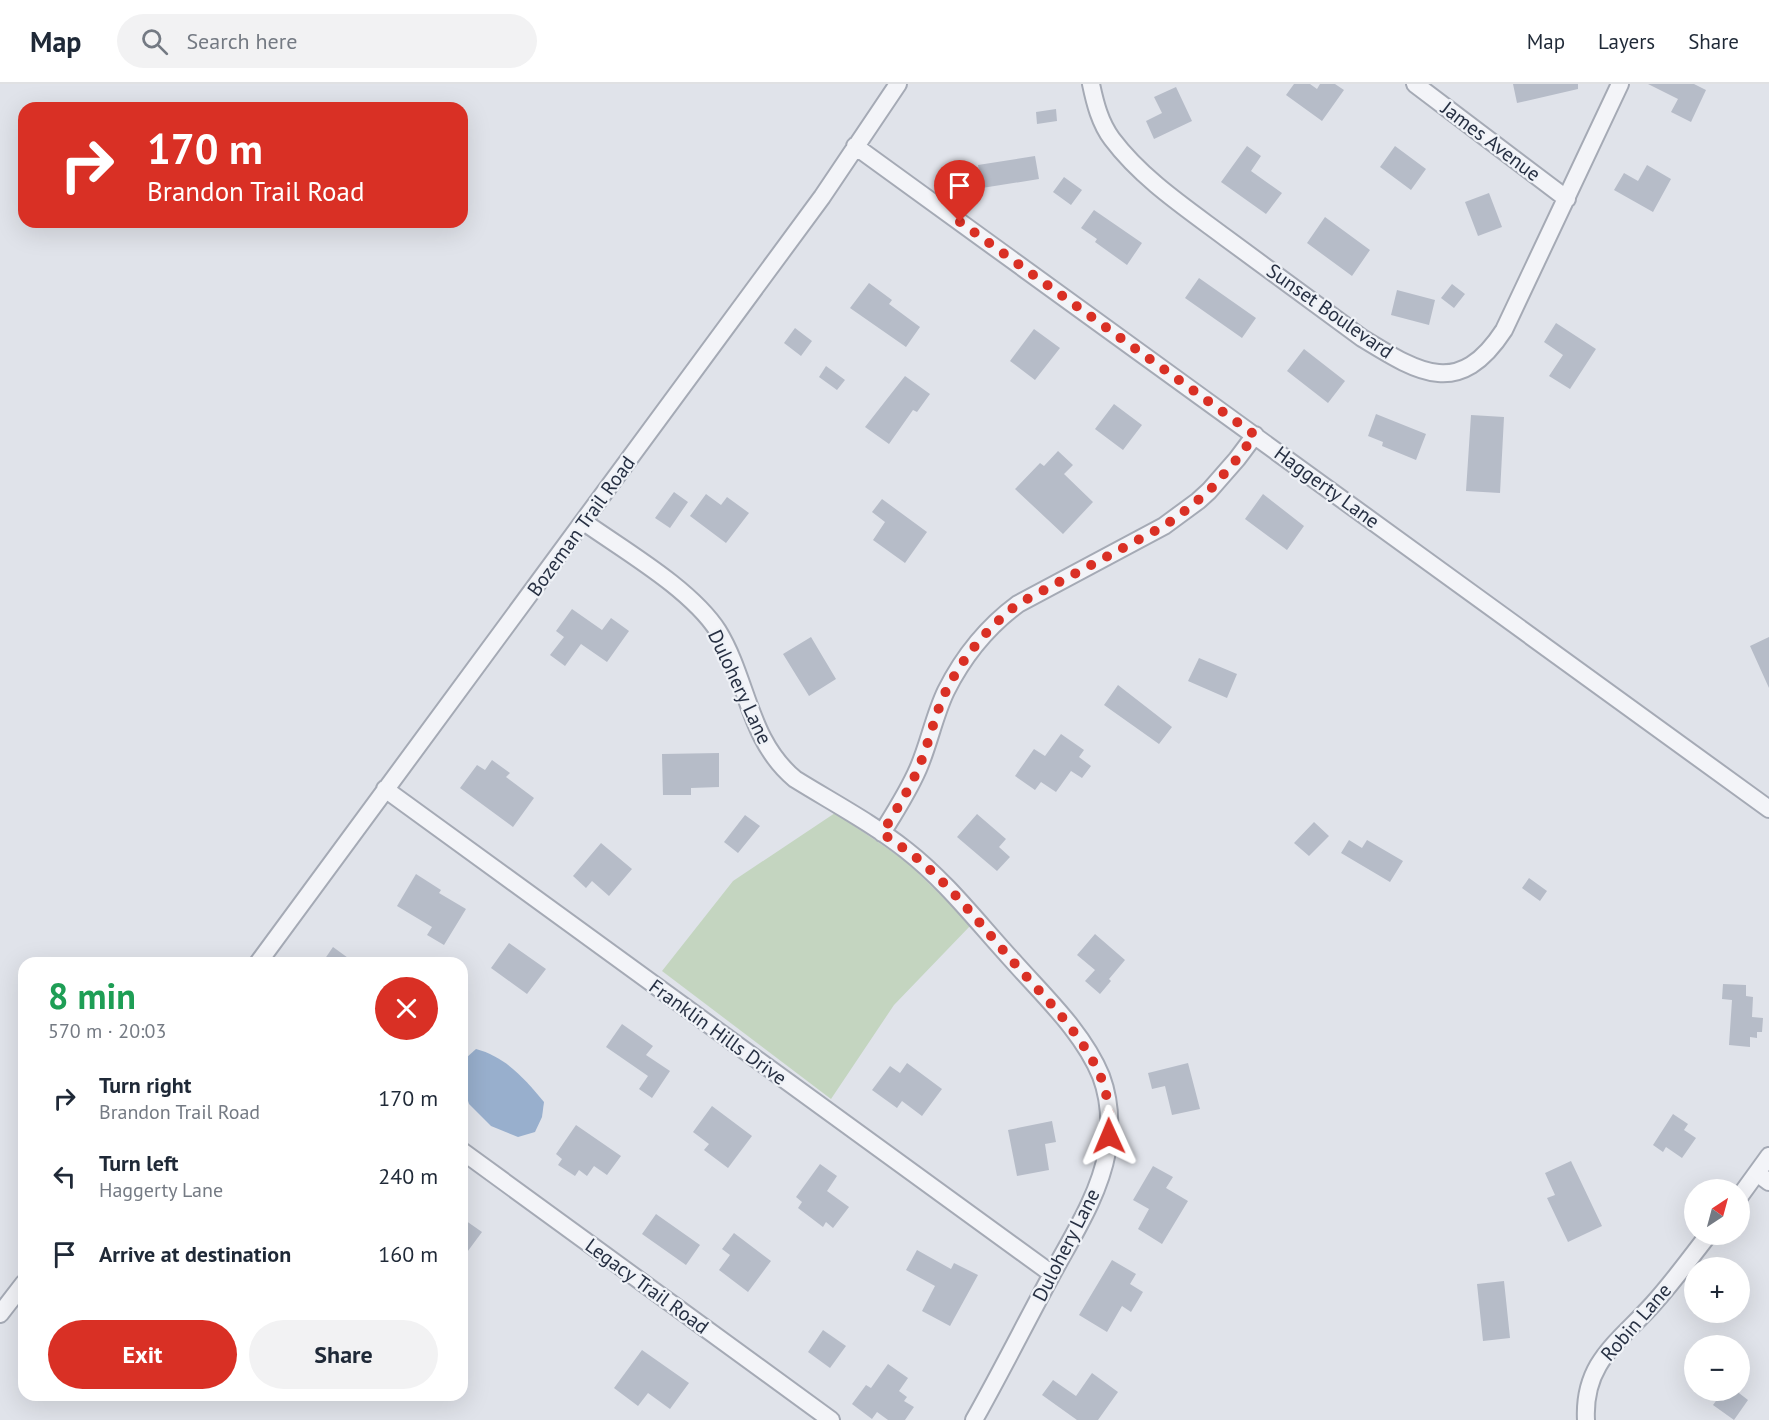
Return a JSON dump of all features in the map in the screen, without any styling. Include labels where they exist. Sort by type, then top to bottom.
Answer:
[{"type":"street","name":"Bozeman Trail Road","points":[[262,957],[822,197],[898,84]]},
{"type":"street","name":"Sunset Boulevard","points":[[1090,84],[1101,120],[1112,138],[1135,164],[1171,197],[1362,338],[1391,356],[1438,374],[1464,371],[1481,358],[1504,330],[1568,199],[1620,84]]},
{"type":"street","name":"James Avenue","points":[[1415,84],[1568,199]]},
{"type":"street","name":"Haggerty Lane","points":[[855,146],[1769,809]]},
{"type":"street","points":[[882,833],[917,771],[945,692],[962,662],[980,639],[1018,604],[1164,526],[1198,501],[1237,459],[1255,435]]},
{"type":"street","name":"Dulohery Lane","points":[[584,522],[681,592],[717,630],[730,655],[759,732],[782,768],[795,779],[882,833],[926,866],[960,900],[1068,1023],[1086,1048],[1100,1076],[1110,1122],[1105,1163],[1096,1188],[974,1420]]},
{"type":"street","name":"Franklin Hills Drive","points":[[385,789],[1052,1274]]},
{"type":"street","name":"Legacy Trail Road","points":[[468,1155],[831,1420]]},
{"type":"street","points":[[1750,1188],[1763,1178],[1769,1156]]},
{"type":"street","name":"Robin Lane","points":[[1586,1420],[1589,1384],[1597,1366],[1613,1345],[1654,1303],[1700,1245]]},
{"type":"street","points":[[0,1314],[18,1291]]},
{"type":"green space","points":[[835,813],[906,861],[971,925],[894,1005],[831,1099],[662,971],[733,881]]},
{"type":"water","points":[[476,1049],[487,1053],[506,1063],[522,1077],[544,1102],[542,1117],[535,1132],[518,1137],[491,1126],[469,1104],[468,1056]]},
{"type":"building","points":[[1294,84],[1310,84],[1317,89],[1320,84],[1335,84],[1344,90],[1322,121],[1286,95]]},
{"type":"building","points":[[1513,84],[1578,84],[1578,89],[1517,103]]},
{"type":"building","points":[[1648,84],[1694,84],[1706,90],[1691,122],[1671,112],[1678,99]]},
{"type":"building","points":[[1176,87],[1192,121],[1154,139],[1146,121],[1162,113],[1154,97]]},
{"type":"building","points":[[1056,109],[1057,121],[1037,124],[1036,112]]},
{"type":"building","points":[[1247,146],[1261,156],[1251,171],[1282,193],[1266,214],[1221,182]]},
{"type":"building","points":[[1395,146],[1426,169],[1411,190],[1380,167]]},
{"type":"building","points":[[1035,156],[1039,179],[982,188],[978,165]]},
{"type":"building","points":[[1647,165],[1671,179],[1653,212],[1614,190],[1624,173],[1638,181]]},
{"type":"building","points":[[1064,177],[1082,190],[1071,205],[1053,192]]},
{"type":"building","points":[[1489,193],[1502,227],[1478,236],[1465,202]]},
{"type":"building","points":[[1094,210],[1142,243],[1127,265],[1095,242],[1097,239],[1081,228]]},
{"type":"building","points":[[1325,217],[1370,250],[1352,276],[1307,243]]},
{"type":"building","points":[[1199,278],[1256,318],[1242,338],[1185,298]]},
{"type":"building","points":[[869,283],[892,300],[889,304],[920,327],[906,347],[850,308]]},
{"type":"building","points":[[1452,284],[1465,294],[1454,308],[1441,298]]},
{"type":"building","points":[[1397,290],[1435,300],[1429,325],[1391,315]]},
{"type":"building","points":[[1556,323],[1596,349],[1570,389],[1549,376],[1563,355],[1544,342]]},
{"type":"building","points":[[795,328],[812,341],[801,356],[784,343]]},
{"type":"building","points":[[1034,329],[1060,348],[1035,380],[1010,361]]},
{"type":"building","points":[[1304,349],[1345,381],[1328,403],[1287,371]]},
{"type":"building","points":[[826,366],[845,380],[837,390],[819,377]]},
{"type":"building","points":[[905,376],[930,394],[917,412],[913,410],[889,444],[865,427]]},
{"type":"building","points":[[1114,404],[1142,425],[1123,450],[1095,429]]},
{"type":"building","points":[[1376,414],[1426,434],[1416,460],[1382,446],[1383,442],[1368,436]]},
{"type":"building","points":[[1471,415],[1504,417],[1500,493],[1466,491]]},
{"type":"building","points":[[1058,451],[1073,465],[1064,474],[1093,502],[1063,534],[1015,489],[1040,463],[1044,466]]},
{"type":"building","points":[[674,492],[688,502],[670,528],[655,518]]},
{"type":"building","points":[[706,494],[721,505],[727,497],[749,513],[726,543],[690,516]]},
{"type":"building","points":[[1263,494],[1304,526],[1287,550],[1245,519]]},
{"type":"building","points":[[882,499],[927,532],[905,563],[873,540],[885,522],[872,512]]},
{"type":"building","points":[[572,609],[602,630],[611,618],[629,631],[607,662],[581,644],[565,666],[550,655],[564,637],[556,631]]},
{"type":"building","points":[[811,637],[836,679],[809,696],[783,654]]},
{"type":"building","points":[[1769,637],[1769,688],[1750,646]]},
{"type":"building","points":[[1199,658],[1237,674],[1227,698],[1188,681]]},
{"type":"building","points":[[1118,685],[1172,727],[1159,744],[1104,705]]},
{"type":"building","points":[[1061,734],[1084,750],[1079,757],[1091,766],[1082,778],[1071,771],[1056,792],[1041,782],[1035,790],[1015,776],[1034,749],[1045,756]]},
{"type":"building","points":[[719,753],[719,787],[691,788],[691,795],[663,795],[662,754]]},
{"type":"building","points":[[492,760],[510,773],[506,777],[534,798],[513,827],[460,788],[477,765],[485,770]]},
{"type":"building","points":[[977,814],[1006,839],[999,847],[1010,857],[997,871],[957,837]]},
{"type":"building","points":[[745,815],[760,826],[738,853],[724,842]]},
{"type":"building","points":[[1314,822],[1329,836],[1309,856],[1294,843]]},
{"type":"building","points":[[1349,840],[1362,848],[1367,840],[1403,861],[1390,882],[1341,853]]},
{"type":"building","points":[[601,843],[632,869],[609,896],[592,881],[586,888],[573,876]]},
{"type":"building","points":[[416,874],[441,890],[439,893],[466,909],[444,945],[427,935],[432,927],[397,906]]},
{"type":"building","points":[[1529,878],[1547,891],[1540,901],[1522,888]]},
{"type":"building","points":[[1095,934],[1125,960],[1100,994],[1085,981],[1095,970],[1077,955]]},
{"type":"building","points":[[509,943],[546,969],[527,994],[491,968]]},
{"type":"building","points":[[333,947],[347,957],[326,957]]},
{"type":"building","points":[[1723,984],[1746,985],[1746,996],[1753,997],[1752,1017],[1763,1018],[1762,1032],[1757,1032],[1757,1038],[1750,1037],[1750,1047],[1729,1045],[1732,1000],[1722,999]]},
{"type":"building","points":[[622,1024],[653,1046],[646,1055],[670,1071],[652,1098],[639,1089],[648,1076],[606,1047]]},
{"type":"building","points":[[907,1063],[942,1089],[922,1116],[902,1101],[897,1108],[872,1090],[890,1066],[900,1073]]},
{"type":"building","points":[[1188,1063],[1200,1109],[1172,1115],[1165,1086],[1152,1089],[1148,1073]]},
{"type":"building","points":[[712,1106],[752,1136],[728,1168],[704,1150],[709,1144],[693,1132]]},
{"type":"building","points":[[1673,1114],[1688,1124],[1684,1130],[1696,1138],[1682,1158],[1666,1147],[1663,1152],[1653,1145]]},
{"type":"building","points":[[1052,1121],[1056,1142],[1045,1144],[1049,1170],[1017,1176],[1008,1130]]},
{"type":"building","points":[[576,1125],[621,1156],[607,1175],[594,1166],[587,1176],[579,1170],[575,1176],[558,1165],[562,1159],[556,1154]]},
{"type":"building","points":[[1571,1161],[1602,1226],[1568,1242],[1547,1198],[1555,1195],[1545,1173]]},
{"type":"building","points":[[820,1164],[837,1176],[827,1191],[849,1207],[833,1228],[826,1222],[823,1227],[798,1208],[802,1202],[796,1197]]},
{"type":"building","points":[[1153,1166],[1173,1177],[1166,1188],[1188,1201],[1162,1244],[1138,1229],[1149,1209],[1133,1200]]},
{"type":"building","points":[[656,1214],[700,1245],[686,1265],[642,1234]]},
{"type":"building","points":[[468,1222],[482,1232],[468,1251]]},
{"type":"building","points":[[734,1233],[771,1261],[748,1292],[719,1270],[730,1255],[722,1249]]},
{"type":"building","points":[[917,1250],[951,1269],[954,1263],[978,1275],[950,1326],[922,1311],[935,1286],[906,1270]]},
{"type":"building","points":[[1112,1260],[1136,1274],[1130,1284],[1143,1292],[1131,1312],[1122,1306],[1107,1332],[1079,1315]]},
{"type":"building","points":[[1504,1281],[1510,1338],[1483,1341],[1477,1284]]},
{"type":"building","points":[[823,1330],[846,1346],[830,1368],[808,1352]]},
{"type":"building","points":[[642,1350],[689,1383],[670,1409],[648,1393],[638,1406],[614,1388]]},
{"type":"building","points":[[888,1364],[908,1378],[899,1391],[907,1397],[904,1401],[914,1407],[905,1420],[888,1420],[877,1412],[872,1419],[852,1404],[866,1385],[871,1388]]},
{"type":"building","points":[[1092,1373],[1118,1392],[1098,1420],[1077,1420],[1042,1395],[1053,1380],[1076,1396]]},
{"type":"building","points":[[1716,1401],[1747,1401],[1734,1420],[1713,1405]]},
{"type":"route","points":[[960,222],[1255,435],[1237,459],[1198,501],[1164,526],[1018,604],[980,639],[962,662],[945,692],[917,771],[900,805],[882,833],[926,866],[960,900],[1068,1023],[1086,1048],[1100,1076],[1108,1106],[1109,1136]]}]
